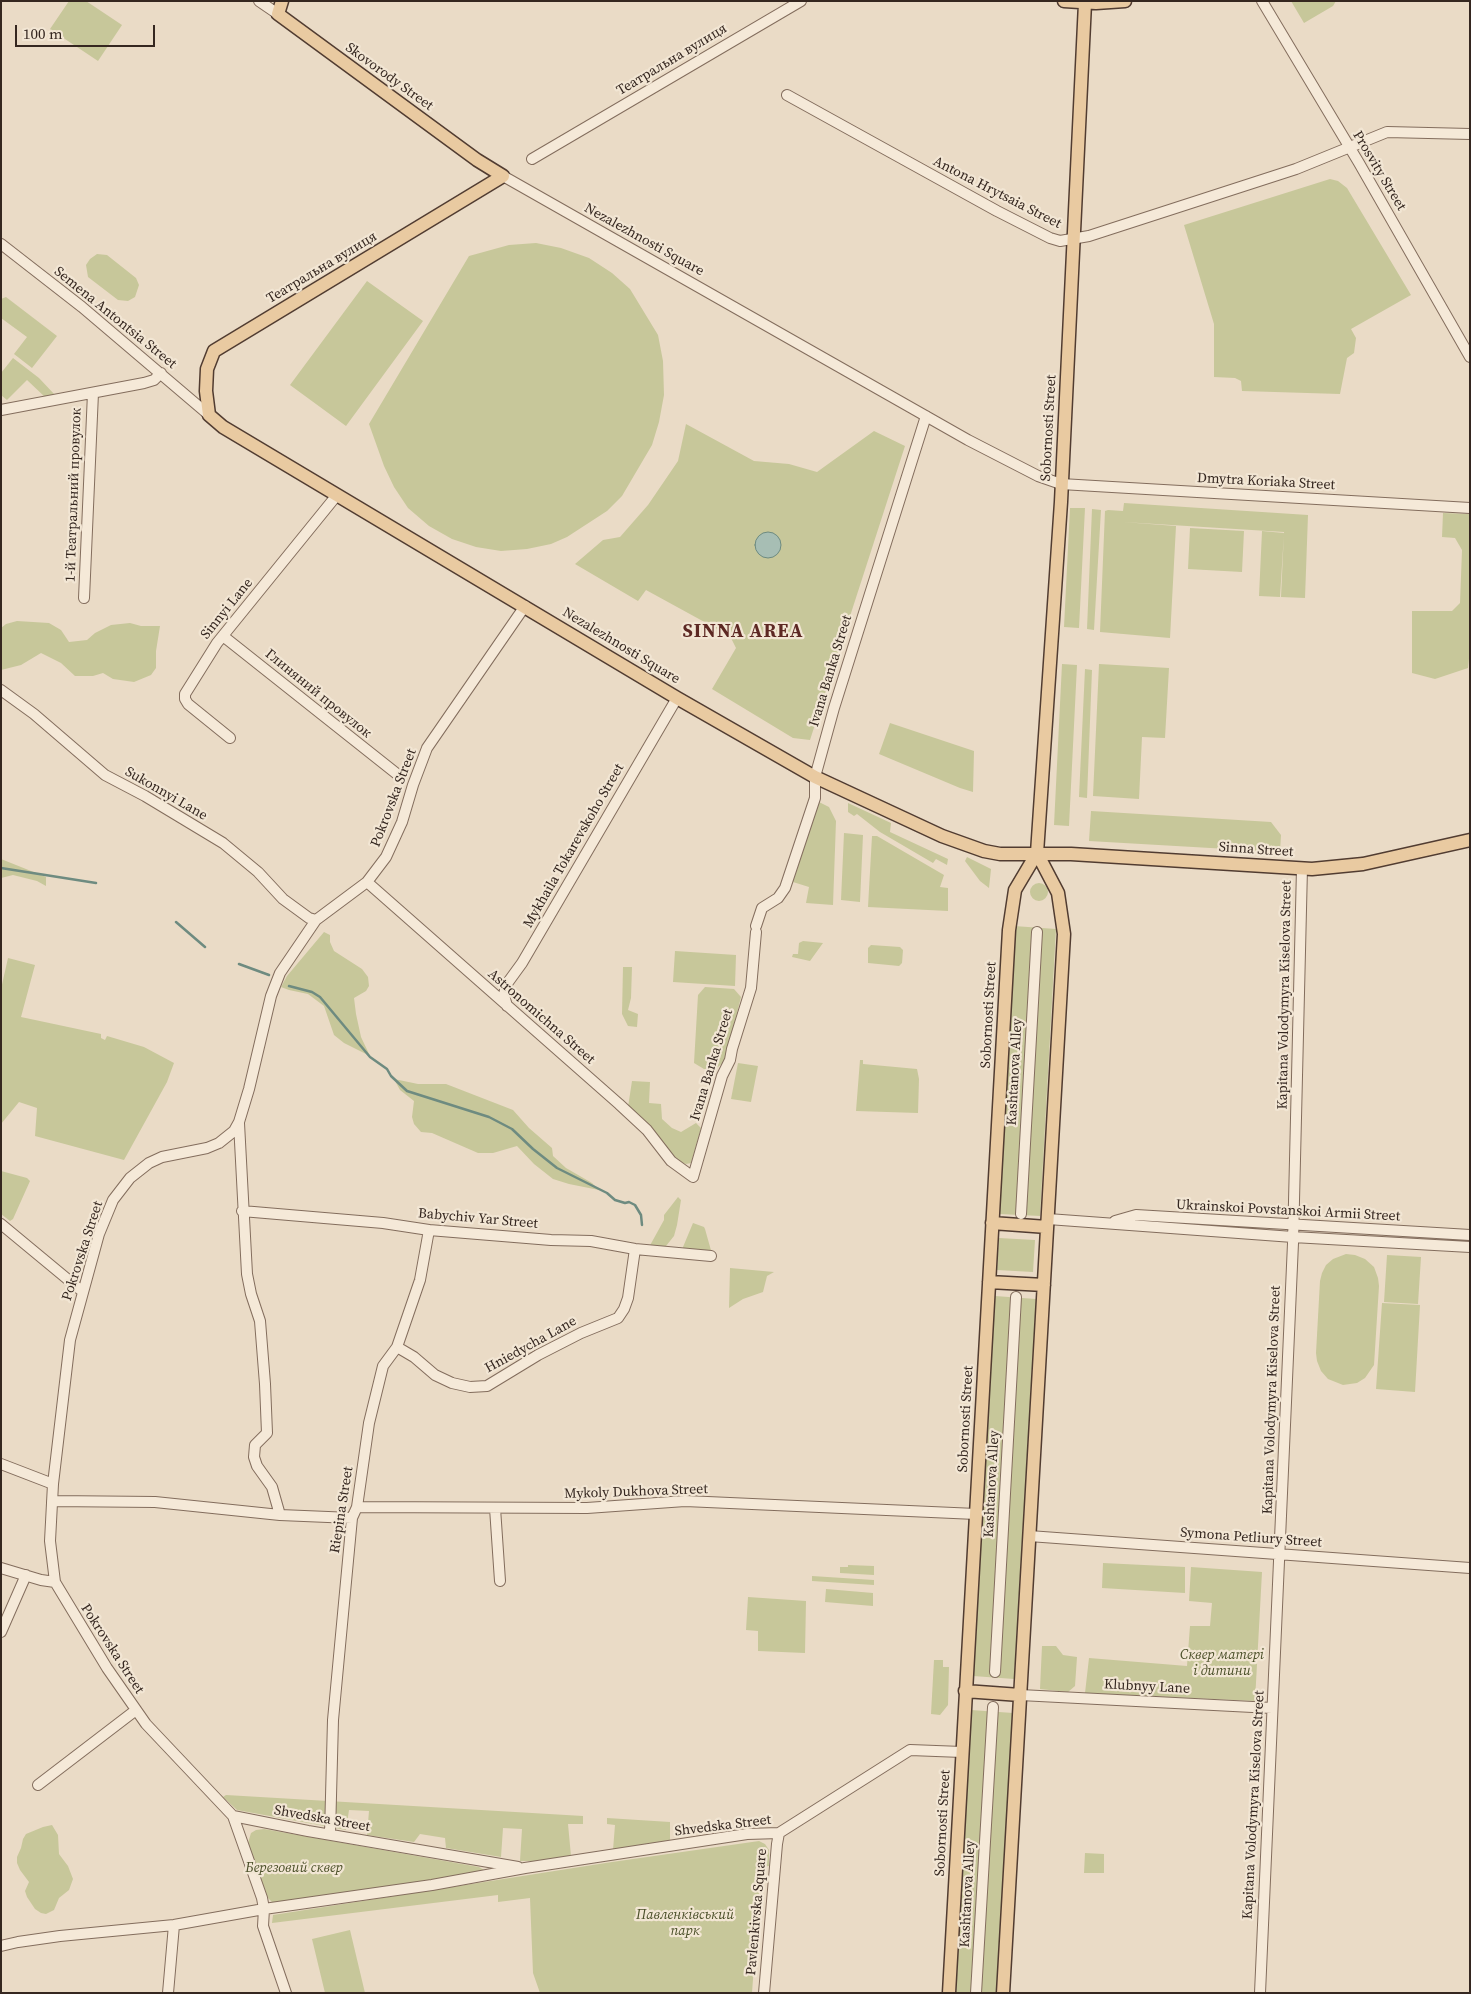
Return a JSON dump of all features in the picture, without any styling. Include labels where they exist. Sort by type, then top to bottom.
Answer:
[{"type":"main road","points":[[278,14],[282,1]]},
{"type":"main road","points":[[1064,1],[1085,3],[1125,1]]},
{"type":"main road","name":"Sobornosti Street","points":[[949,1993],[1011,915],[1015,890],[1037,854],[1061,484],[1085,3]]},
{"type":"main road","name":"Skovorody Street","points":[[278,14],[477,160],[503,176]]},
{"type":"main road","name":"Театральна вулиця","points":[[209,416],[206,391],[207,369],[214,351],[503,176]]},
{"type":"main road","name":"Nezalezhnosti Square","points":[[209,416],[231,432],[677,698],[815,777],[942,836],[984,851],[1000,854],[1037,854]]},
{"type":"main road","name":"Sinna Street","points":[[1037,854],[1332,868],[1363,864],[1470,840]]},
{"type":"main road","points":[[1003,1993],[1064,934],[1058,893],[1037,854]]},
{"type":"main road","points":[[992,1224],[1048,1223]]},
{"type":"main road","points":[[989,1282],[1044,1285]]},
{"type":"main road","points":[[965,1691],[1020,1695]]},
{"type":"street","name":"Skovorody Street","points":[[259,1],[278,14]]},
{"type":"street","name":"Театральна вулиця","points":[[532,159],[801,1]]},
{"type":"street","name":"Prosvity Street","points":[[1262,1],[1470,357]]},
{"type":"street","name":"Antona Hrytsaia Street","points":[[787,95],[1032,229],[1060,241],[1089,236],[1296,169],[1387,132],[1470,134]]},
{"type":"street","name":"Nezalezhnosti Square","points":[[503,176],[926,416],[1038,476],[1061,484]]},
{"type":"street","name":"Semena Antontsia Street","points":[[1,244],[82,307],[209,416]]},
{"type":"street","points":[[1,410],[154,380],[161,373]]},
{"type":"street","name":"1-й Театральний провулок","points":[[84,598],[92,393]]},
{"type":"street","name":"Ivana Banka Street","points":[[693,1176],[722,1076],[730,1060],[751,988],[756,929],[762,908],[778,898],[785,888],[815,798],[815,777],[834,708],[926,416]]},
{"type":"street","name":"Dmytra Koriaka Street","points":[[1061,484],[1470,508]]},
{"type":"street","name":"Sinnyi Lane","points":[[230,738],[193,709],[185,699],[185,694],[207,657],[223,636],[338,495]]},
{"type":"street","name":"Pokrovska Street","points":[[264,1909],[262,1898],[233,1816],[158,1738],[136,1710],[83,1631],[54,1582],[50,1541],[53,1484],[70,1340],[99,1234],[109,1208],[118,1192],[139,1169],[156,1160],[194,1152],[218,1144],[234,1131],[239,1122],[256,1065],[276,980],[316,920],[367,882],[386,857],[402,822],[413,786],[428,748],[525,606]]},
{"type":"street","name":"Глиняний провулок","points":[[223,636],[397,774]]},
{"type":"street","name":"Sukonnyi Lane","points":[[1,690],[34,714],[105,775],[145,796],[223,843],[258,872],[284,899],[310,918],[316,920]]},
{"type":"street","name":"Mykhaila Tokarevskoho Street","points":[[506,985],[522,963],[677,698]]},
{"type":"street","name":"Kapitana Volodymyra Kiselova Street","points":[[1260,1993],[1293,1237],[1302,868]]},
{"type":"street","name":"Astronomichna Street","points":[[367,882],[479,980],[509,1009],[633,1116],[671,1161],[693,1176]]},
{"type":"street","name":"Kashtanova Alley","points":[[1021,1214],[1037,932]]},
{"type":"street","points":[[479,980],[495,987],[506,985],[504,995],[509,1009]]},
{"type":"street","points":[[239,1122],[242,1211],[247,1274],[260,1321],[267,1433],[255,1444],[254,1457],[257,1466],[272,1487],[280,1515]]},
{"type":"street","name":"Babychiv Yar Street","points":[[242,1211],[383,1223],[429,1230],[551,1240],[591,1241],[635,1249],[711,1256]]},
{"type":"street","name":"Ukrainskoi Povstanskoi Armii Street","points":[[1104,1223],[1136,1216],[1470,1235]]},
{"type":"street","name":"Ukrainskoi Povstanskoi Armii Street","points":[[1048,1223],[1104,1223],[1293,1237],[1470,1247]]},
{"type":"street","points":[[1,1224],[83,1292]]},
{"type":"street","name":"Riepina Street","points":[[330,1834],[333,1720],[352,1518],[357,1507],[369,1423],[375,1397],[384,1366],[397,1347],[420,1280],[429,1230]]},
{"type":"street","name":"Hniedycha Lane","points":[[397,1347],[414,1357],[435,1375],[452,1383],[470,1387],[487,1386],[581,1332],[618,1318],[628,1298],[635,1249]]},
{"type":"street","name":"Kashtanova Alley","points":[[995,1672],[1016,1297]]},
{"type":"street","points":[[1,1464],[53,1484]]},
{"type":"street","points":[[52,1501],[155,1502],[280,1515],[352,1518]]},
{"type":"street","name":"Mykoly Dukhova Street","points":[[357,1507],[587,1508],[685,1501],[976,1514]]},
{"type":"street","points":[[495,1508],[500,1581]]},
{"type":"street","name":"Symona Petliury Street","points":[[1029,1536],[1470,1568]]},
{"type":"street","points":[[1,1568],[54,1582]]},
{"type":"street","points":[[1,1632],[26,1575]]},
{"type":"street","name":"Klubnyy Lane","points":[[1020,1695],[1272,1708]]},
{"type":"street","name":"Kashtanova Alley","points":[[976,1993],[993,1707]]},
{"type":"street","points":[[38,1785],[136,1710]]},
{"type":"street","name":"Shvedska Street","points":[[1,1946],[60,1936],[174,1926],[264,1909],[432,1885],[525,1868],[747,1834],[779,1833],[910,1750],[962,1752]]},
{"type":"street","name":"Shvedska Street","points":[[233,1816],[525,1868]]},
{"type":"street","name":"Pavlenkivska Square","points":[[764,1993],[779,1833]]},
{"type":"street","points":[[264,1909],[263,1926],[286,1993]]},
{"type":"street","points":[[168,1993],[174,1926]]},
{"type":"green space","points":[[69,1],[86,1],[122,25],[98,61],[50,29]]},
{"type":"green space","points":[[1291,1],[1336,1],[1333,6],[1304,23]]},
{"type":"green space","points":[[1330,179],[1338,181],[1347,188],[1411,295],[1351,329],[1356,338],[1354,353],[1347,358],[1340,394],[1242,391],[1241,381],[1235,378],[1214,377],[1214,324],[1184,225]]},
{"type":"green space","points":[[536,243],[561,248],[589,258],[612,273],[630,289],[658,335],[663,361],[664,395],[652,445],[622,496],[607,511],[567,537],[551,544],[527,549],[501,551],[476,547],[452,539],[429,526],[408,508],[394,487],[384,466],[369,424],[469,256],[509,245]]},
{"type":"green space","points":[[97,254],[107,255],[136,278],[139,285],[135,297],[128,301],[118,300],[88,277],[86,265]]},
{"type":"green space","points":[[367,281],[423,321],[346,426],[290,385]]},
{"type":"green space","points":[[6,297],[57,336],[32,368],[14,354],[27,337],[1,318],[1,299]]},
{"type":"green space","points":[[13,358],[39,378],[55,395],[46,398],[27,380],[7,400],[1,395],[1,373]]},
{"type":"green space","points":[[686,424],[754,461],[789,464],[817,472],[874,431],[905,446],[810,740],[793,738],[712,689],[736,648],[730,636],[646,590],[638,601],[575,564],[603,540],[620,537],[648,505],[678,461]]},
{"type":"green space","points":[[1124,503],[1308,515],[1305,598],[1281,597],[1284,532],[1123,522],[1176,526],[1170,638],[1100,632],[1105,511],[1123,511]]},
{"type":"green space","points":[[1070,508],[1085,508],[1079,628],[1064,627]]},
{"type":"green space","points":[[1092,509],[1101,510],[1094,630],[1087,629]]},
{"type":"green space","points":[[1443,513],[1470,514],[1470,649],[1468,668],[1435,679],[1412,673],[1412,611],[1452,611],[1460,603],[1462,550],[1455,538],[1442,537]]},
{"type":"green space","points":[[1190,528],[1244,531],[1242,572],[1188,569]]},
{"type":"green space","points":[[1262,531],[1284,533],[1280,597],[1259,596]]},
{"type":"green space","points":[[17,621],[49,623],[61,630],[69,642],[87,640],[95,633],[111,625],[130,623],[141,626],[160,626],[156,651],[156,668],[151,675],[134,682],[113,679],[103,673],[93,676],[75,676],[61,663],[41,653],[21,665],[1,670],[1,628],[6,624]]},
{"type":"green space","points":[[1062,664],[1077,665],[1069,826],[1054,825]]},
{"type":"green space","points":[[1099,664],[1169,668],[1165,738],[1142,737],[1139,799],[1093,796]]},
{"type":"green space","points":[[1085,669],[1092,670],[1087,798],[1079,797]]},
{"type":"green space","points":[[890,723],[974,751],[973,792],[879,754]]},
{"type":"green space","points":[[819,802],[829,807],[836,821],[833,905],[806,903],[809,887],[793,882]]},
{"type":"green space","points":[[848,803],[891,823],[890,832],[948,859],[947,865],[936,859],[933,863],[880,832],[857,814],[854,816],[848,812]]},
{"type":"green space","points":[[1091,811],[1271,822],[1281,835],[1280,852],[1089,841]]},
{"type":"green space","points":[[844,833],[863,835],[860,902],[841,900]]},
{"type":"green space","points":[[872,836],[877,836],[944,875],[940,887],[948,888],[948,911],[868,907]]},
{"type":"green space","points":[[967,857],[991,869],[989,888],[980,881],[965,861]]},
{"type":"green space","points":[[1,859],[46,877],[46,886],[37,881],[13,875],[1,878]]},
{"type":"green space","points":[[1039,883],[1045,886],[1048,892],[1045,898],[1039,901],[1033,898],[1030,892],[1033,886]]},
{"type":"green space","points":[[1014,926],[1056,929],[1040,1216],[999,1214]]},
{"type":"green space","points":[[324,932],[330,935],[330,942],[334,951],[362,969],[368,977],[369,986],[366,991],[354,998],[361,1037],[370,1056],[344,1043],[334,1035],[324,1006],[308,994],[281,987],[287,976]]},
{"type":"green space","points":[[803,941],[823,943],[810,961],[792,957],[793,954],[798,954],[799,943]]},
{"type":"green space","points":[[871,945],[900,947],[903,950],[902,963],[899,966],[868,963],[868,948]]},
{"type":"green space","points":[[675,951],[736,955],[735,986],[673,982]]},
{"type":"green space","points":[[8,958],[35,965],[21,1017],[101,1034],[101,1038],[105,1040],[107,1036],[144,1047],[174,1063],[167,1082],[124,1160],[35,1136],[37,1108],[19,1102],[1,1124],[1,989]]},
{"type":"green space","points":[[623,967],[632,967],[631,998],[628,1010],[638,1014],[637,1027],[628,1026],[622,1014]]},
{"type":"green space","points":[[705,987],[734,989],[741,997],[725,1061],[712,1069],[704,1069],[694,1063],[698,995]]},
{"type":"green space","points":[[860,1060],[863,1060],[863,1064],[917,1069],[919,1079],[918,1113],[856,1111]]},
{"type":"green space","points":[[738,1063],[758,1066],[751,1102],[731,1099]]},
{"type":"green space","points":[[394,1079],[418,1084],[446,1084],[513,1110],[529,1128],[552,1148],[553,1156],[566,1168],[592,1183],[599,1190],[553,1179],[534,1164],[517,1146],[493,1153],[478,1153],[432,1133],[421,1132],[414,1124],[412,1117],[414,1101],[400,1090]]},
{"type":"green space","points":[[632,1081],[650,1082],[649,1103],[661,1104],[662,1119],[672,1128],[681,1132],[696,1123],[701,1128],[691,1163],[686,1164],[676,1160],[628,1107]]},
{"type":"green space","points":[[1,1171],[27,1178],[30,1181],[13,1219],[10,1221],[1,1214]]},
{"type":"green space","points":[[678,1197],[681,1200],[674,1236],[666,1246],[648,1249],[664,1220],[664,1215]]},
{"type":"green space","points":[[693,1223],[704,1227],[712,1254],[684,1250],[683,1247]]},
{"type":"green space","points":[[999,1238],[1035,1240],[1033,1272],[997,1270]]},
{"type":"green space","points":[[1346,1254],[1365,1259],[1374,1267],[1379,1286],[1374,1365],[1365,1378],[1357,1383],[1343,1385],[1328,1379],[1321,1371],[1316,1353],[1322,1273],[1326,1265],[1333,1259]]},
{"type":"green space","points":[[1387,1255],[1421,1257],[1418,1304],[1384,1302]]},
{"type":"green space","points":[[730,1268],[774,1272],[767,1276],[763,1292],[743,1299],[729,1308]]},
{"type":"green space","points":[[995,1296],[1036,1299],[1014,1679],[973,1676]]},
{"type":"green space","points":[[1382,1303],[1420,1305],[1415,1392],[1376,1389]]},
{"type":"green space","points":[[1103,1563],[1185,1567],[1185,1593],[1102,1588]]},
{"type":"green space","points":[[848,1565],[874,1566],[874,1575],[840,1573],[840,1567],[848,1567]]},
{"type":"green space","name":"Сквер матері і дитини","points":[[1191,1567],[1262,1572],[1255,1701],[1085,1693],[1089,1658],[1187,1666],[1190,1626],[1210,1626],[1212,1603],[1189,1601]]},
{"type":"green space","points":[[812,1576],[874,1580],[874,1585],[812,1581]]},
{"type":"green space","points":[[826,1589],[873,1593],[873,1606],[825,1602]]},
{"type":"green space","points":[[748,1597],[806,1601],[805,1653],[758,1651],[758,1631],[746,1630]]},
{"type":"green space","points":[[1042,1646],[1056,1646],[1063,1655],[1077,1657],[1075,1686],[1068,1692],[1040,1689]]},
{"type":"green space","points":[[934,1660],[943,1660],[943,1667],[949,1667],[948,1705],[940,1715],[931,1714]]},
{"type":"green space","points":[[971,1710],[1013,1713],[998,1993],[956,1993]]},
{"type":"green space","points":[[226,1795],[583,1816],[583,1824],[568,1824],[571,1856],[538,1861],[520,1861],[522,1829],[503,1828],[501,1857],[446,1848],[445,1838],[420,1834],[414,1842],[367,1835],[369,1811],[349,1810],[346,1830],[237,1810],[223,1797]]},
{"type":"green space","points":[[607,1818],[670,1822],[670,1840],[613,1850],[615,1825],[607,1824]]},
{"type":"green space","points":[[52,1825],[58,1835],[59,1854],[68,1866],[73,1879],[69,1890],[59,1898],[54,1910],[46,1914],[35,1909],[27,1897],[25,1891],[29,1882],[20,1870],[17,1857],[26,1834]]},
{"type":"green space","name":"Березовий сквер","points":[[264,1829],[479,1867],[484,1870],[274,1904],[268,1898],[248,1843],[251,1833]]},
{"type":"green space","name":"Павленківський парк","points":[[759,1841],[765,1844],[769,1850],[769,1866],[761,1867],[752,1993],[540,1993],[533,1973],[530,1898],[498,1902],[498,1895],[272,1923],[273,1915]]},
{"type":"green space","points":[[1085,1853],[1104,1854],[1104,1873],[1084,1873]]},
{"type":"green space","points":[[350,1930],[365,1993],[325,1993],[312,1939]]},
{"type":"shaded area","points":[[768,532],[777,536],[781,545],[777,554],[768,558],[759,554],[755,545],[759,536]]},
{"type":"waterway","points":[[1,868],[96,883]]},
{"type":"waterway","points":[[176,922],[205,947]]},
{"type":"waterway","points":[[239,964],[269,975]]},
{"type":"waterway","points":[[289,986],[312,992],[320,997],[370,1057],[387,1069],[391,1076],[407,1091],[489,1117],[512,1129],[557,1168],[607,1193],[615,1200],[635,1205],[641,1215],[642,1225]]},
{"type":"district","name":"SINNA AREA","points":[[743,632]]}]
